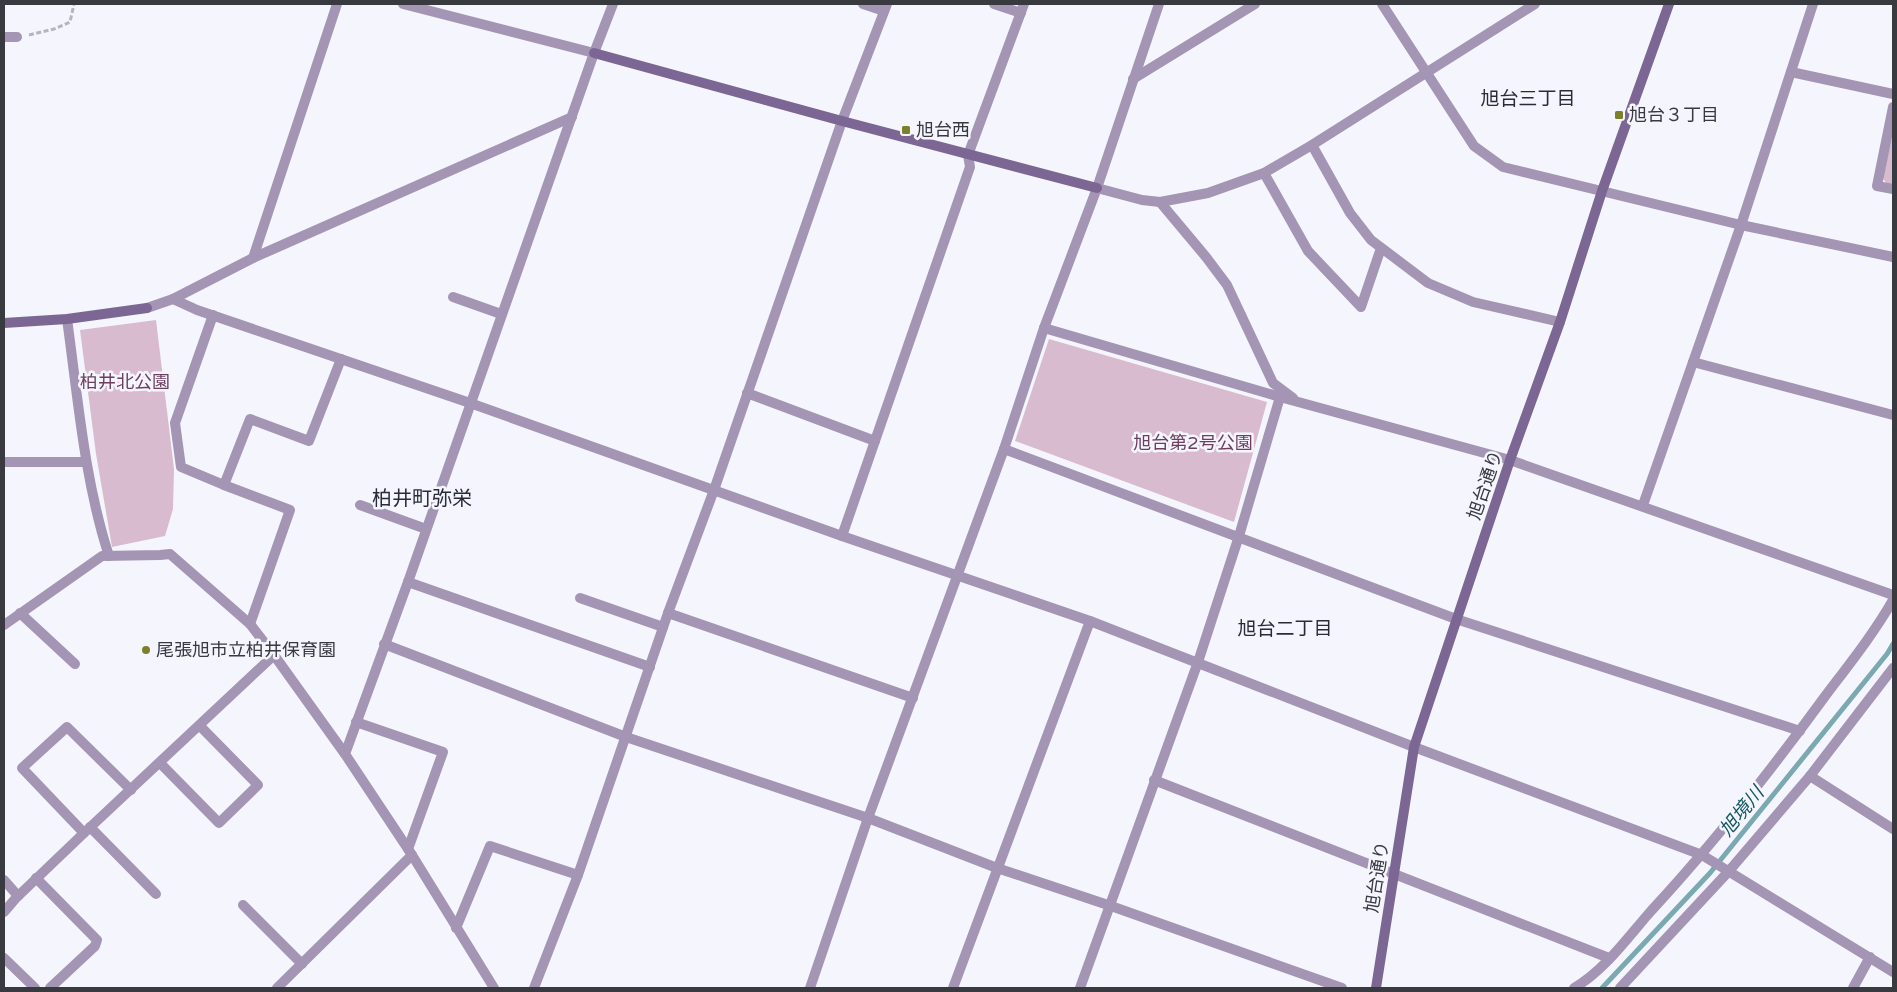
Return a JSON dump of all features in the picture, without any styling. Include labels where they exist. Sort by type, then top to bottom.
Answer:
[{"type":"street","points":[[253,258],[337,4]]},
{"type":"street","points":[[403,4],[594,53],[968,155],[1142,200],[1160,202],[1208,193],[1264,172],[1312,145],[1535,4]]},
{"type":"street","points":[[344,754],[408,582],[594,53],[613,4]]},
{"type":"street","points":[[534,988],[578,875],[663,626],[714,490],[842,121],[885,7],[863,4]]},
{"type":"street","points":[[842,536],[970,167],[968,155],[1022,8],[994,4]]},
{"type":"street","points":[[810,988],[868,818],[1004,449],[1044,328],[1097,188],[1159,4]]},
{"type":"street","points":[[1133,80],[1256,4]]},
{"type":"street","points":[[1382,4],[1474,146],[1503,167],[1741,225],[1893,257]]},
{"type":"street","name":"旭台通り","points":[[1376,988],[1414,747],[1510,460],[1560,322],[1602,192],[1669,4]]},
{"type":"street","points":[[1643,505],[1741,225],[1813,4]]},
{"type":"street","points":[[4,37],[17,37]]},
{"type":"street","points":[[1791,72],[1893,94]]},
{"type":"street","points":[[1893,108],[1877,186],[1893,189]]},
{"type":"street","points":[[4,323],[67,319],[147,308],[173,299],[253,258],[572,117]]},
{"type":"street","points":[[1312,145],[1350,214],[1371,240],[1428,283],[1473,302],[1560,322]]},
{"type":"street","points":[[1264,172],[1308,251],[1361,307],[1381,248]]},
{"type":"street","points":[[1160,202],[1206,257],[1226,285],[1273,383],[1293,399]]},
{"type":"street","points":[[453,297],[502,314]]},
{"type":"street","points":[[173,299],[197,310],[470,403],[842,536],[1090,621],[1414,747],[1705,857],[1893,972]]},
{"type":"street","points":[[213,315],[175,423],[181,466],[224,485],[290,510],[250,624]]},
{"type":"street","points":[[67,319],[86,462],[99,524],[109,556]]},
{"type":"street","points":[[1044,328],[1510,460],[1643,505],[1893,595]]},
{"type":"street","points":[[224,485],[250,419],[309,441],[341,359]]},
{"type":"street","points":[[1693,362],[1893,415]]},
{"type":"street","points":[[747,393],[875,441]]},
{"type":"street","points":[[1080,988],[1198,662],[1280,396]]},
{"type":"street","points":[[1004,449],[1456,620],[1800,731]]},
{"type":"street","points":[[4,462],[86,462]]},
{"type":"street","points":[[360,505],[426,529]]},
{"type":"street","points":[[4,625],[102,556],[160,556],[170,554],[250,624],[274,655],[410,852],[494,988]]},
{"type":"street","points":[[408,582],[650,668]]},
{"type":"street","points":[[580,598],[663,626]]},
{"type":"street","points":[[1574,988],[1585,982],[1609,958],[1705,857],[1881,621],[1893,600]]},
{"type":"street","points":[[20,613],[75,664]]},
{"type":"street","points":[[668,613],[912,698]]},
{"type":"street","points":[[953,988],[1090,621]]},
{"type":"street","points":[[384,644],[626,738],[868,818],[997,868],[1111,906],[1342,988]]},
{"type":"street","points":[[4,912],[36,878],[274,655]]},
{"type":"street","points":[[1623,988],[1810,776],[1893,668]]},
{"type":"street","points":[[277,988],[410,852],[443,752],[356,722]]},
{"type":"street","points":[[160,763],[220,823],[258,786],[200,726]]},
{"type":"street","points":[[131,790],[67,727],[22,768],[156,894]]},
{"type":"street","points":[[1810,776],[1893,829]]},
{"type":"street","points":[[1154,780],[1609,958]]},
{"type":"street","points":[[456,928],[490,846],[578,875]]},
{"type":"street","points":[[36,878],[97,940],[95,946],[50,988]]},
{"type":"street","points":[[4,880],[18,896]]},
{"type":"street","points":[[243,904],[302,964]]},
{"type":"street","points":[[1853,988],[1870,957]]},
{"type":"street","points":[[4,958],[35,988]]},
{"type":"path","points":[[17,37],[66,25],[70,22],[74,4]]},
{"type":"green space","points":[[1893,132],[1893,186],[1887,185],[1883,178]]},
{"type":"green space","name":"柏井北公園","points":[[156,320],[174,469],[173,509],[165,536],[112,547],[96,454],[80,330]]},
{"type":"green space","name":"旭台第2号公園","points":[[1049,339],[1267,402],[1234,522],[1015,441]]},
{"type":"waterway","name":"旭境川","points":[[1602,988],[1710,873],[1887,654],[1893,644]]},
{"type":"place","name":"旭台３丁目","points":[[1619,115]]},
{"type":"place","name":"旭台西","points":[[906,130]]},
{"type":"place","name":"尾張旭市立柏井保育園","points":[[146,650]]},
{"type":"district","name":"旭台三丁目","points":[[1528,98]]},
{"type":"district","name":"柏井町弥栄","points":[[422,498]]},
{"type":"district","name":"旭台二丁目","points":[[1285,628]]}]
